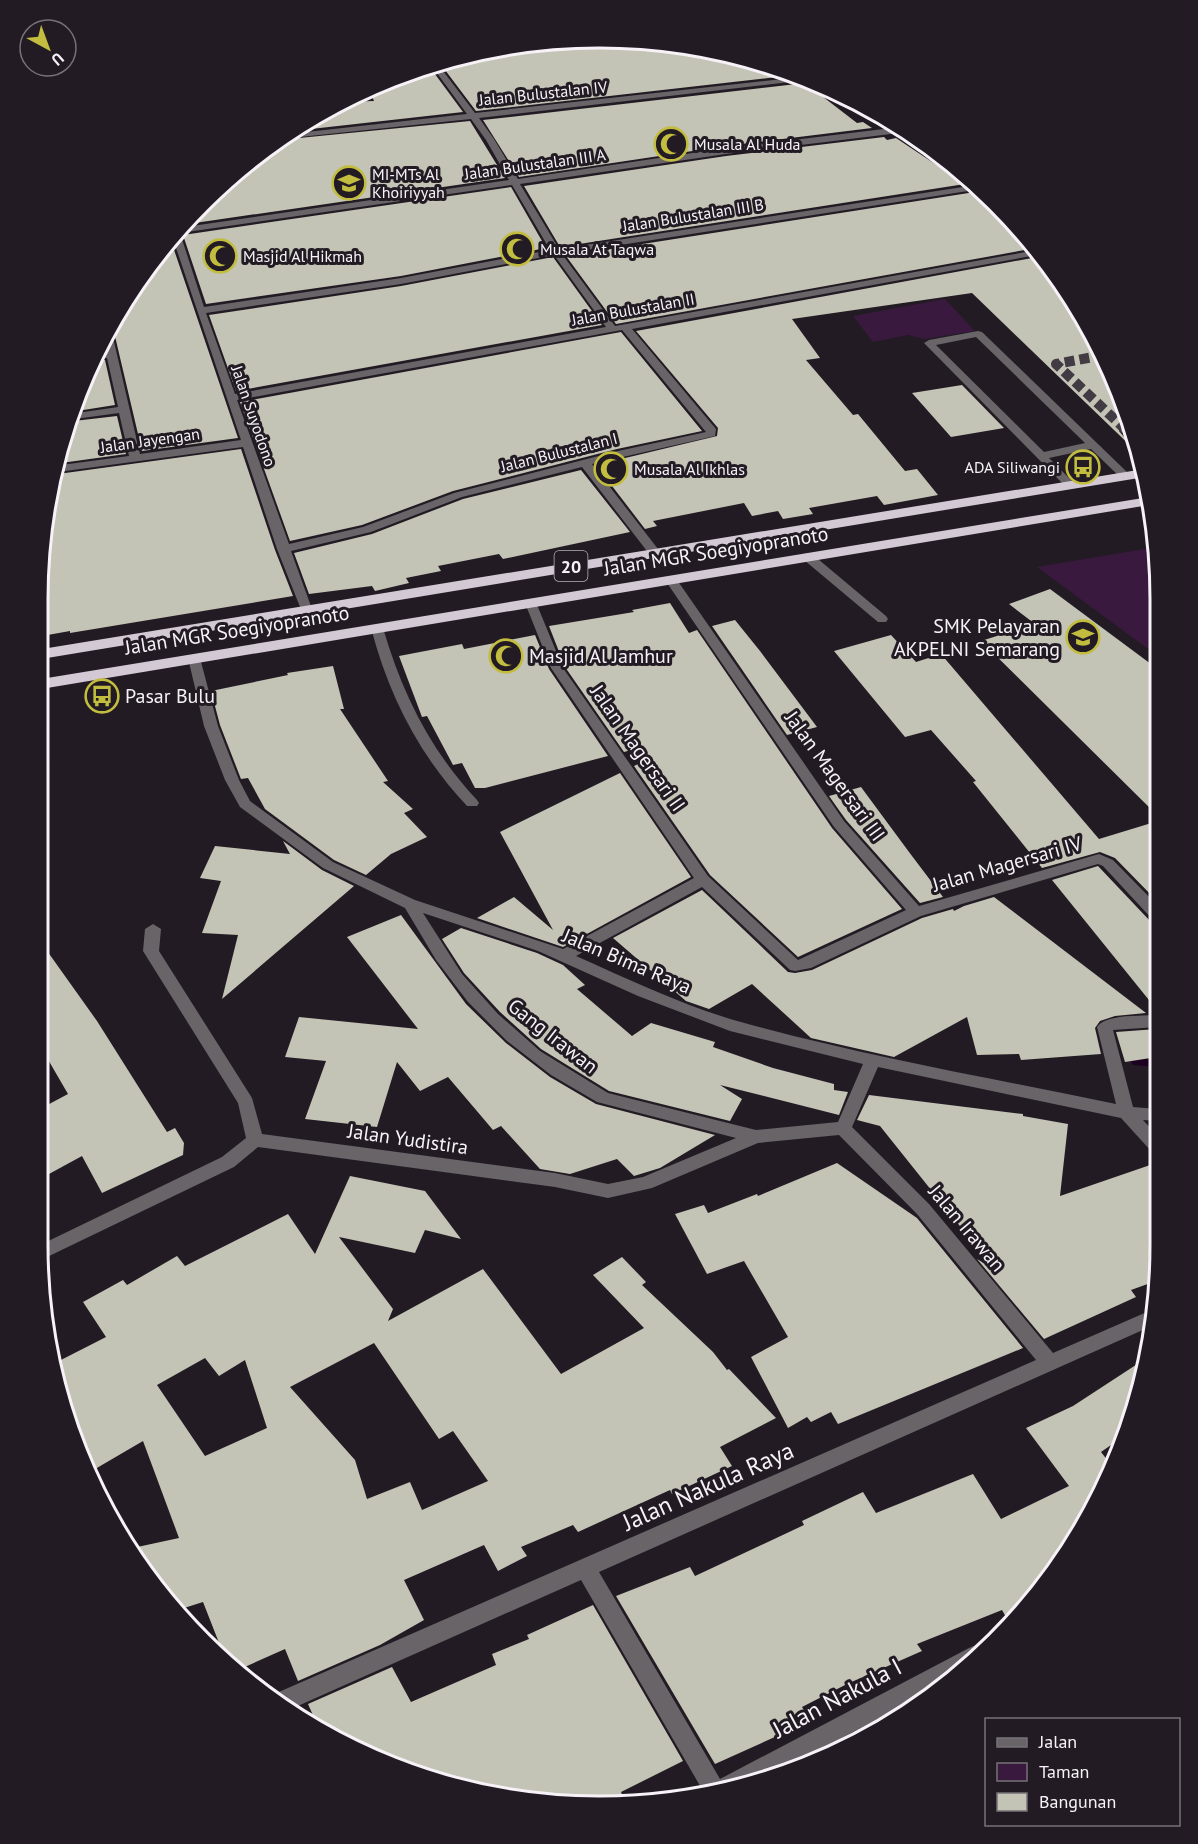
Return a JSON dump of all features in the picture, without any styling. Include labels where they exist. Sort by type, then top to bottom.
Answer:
[{"type":"highway","name":"Jalan MGR Soegiyopranoto","points":[[48,653],[1135,474]]},
{"type":"highway","name":"Jalan MGR Soegiyopranoto","points":[[48,683],[1141,502]]},
{"type":"street","points":[[440,72],[489,139],[556,252],[612,328]]},
{"type":"street","name":"Jalan Bulustalan IV","points":[[303,135],[787,81]]},
{"type":"street","name":"Jalan Bulustalan III A","points":[[191,230],[514,182],[889,131]]},
{"type":"street","name":"Jalan Bulustalan III B","points":[[200,311],[401,281],[556,252],[965,188]]},
{"type":"street","name":"Jalan Suyodono","points":[[179,244],[200,311],[306,609]]},
{"type":"street","name":"Jalan Bulustalan II","points":[[231,398],[1028,254]]},
{"type":"street","name":"Jalan Bulustalan I","points":[[284,549],[367,530],[458,495],[711,434],[711,429],[624,326]]},
{"type":"street","points":[[1070,485],[929,343],[978,334],[1125,476]]},
{"type":"street","points":[[105,355],[123,409],[135,459]]},
{"type":"street","points":[[79,415],[123,409]]},
{"type":"street","name":"Jalan Jayengan","points":[[64,468],[246,443]]},
{"type":"street","points":[[1042,456],[1093,445]]},
{"type":"street","points":[[585,463],[654,552]]},
{"type":"street","points":[[808,557],[882,619]]},
{"type":"street","name":"Jalan Magersari III","points":[[671,580],[839,824],[916,912]]},
{"type":"street","name":"Jalan Magersari II","points":[[531,603],[557,668],[704,880],[795,966],[806,964],[916,912]]},
{"type":"street","points":[[377,628],[395,683],[422,739],[443,773],[472,803]]},
{"type":"street","name":"Jalan Bima Raya","points":[[194,658],[211,726],[232,780],[245,804],[328,866],[410,904],[543,947],[655,997],[736,1027],[873,1060],[1126,1113],[1150,1115]]},
{"type":"street","name":"Jalan Magersari IV","points":[[916,912],[1099,860],[1108,863],[1150,908]]},
{"type":"street","points":[[563,956],[704,880]]},
{"type":"street","name":"Gang Irawan","points":[[410,904],[442,957],[472,995],[516,1040],[579,1087],[603,1098],[689,1122],[756,1137]]},
{"type":"street","points":[[48,1248],[228,1162],[255,1140],[246,1102],[151,951],[153,929]]},
{"type":"street","points":[[1150,1021],[1110,1024],[1106,1027],[1105,1033],[1126,1113],[1150,1139]]},
{"type":"street","points":[[756,1137],[843,1128],[851,1115],[873,1060]]},
{"type":"street","name":"Jalan Irawan","points":[[843,1128],[923,1209],[1049,1362]]},
{"type":"street","name":"Jalan Yudistira","points":[[255,1140],[555,1180],[608,1191],[646,1183],[756,1137]]},
{"type":"street","name":"Jalan Nakula Raya","points":[[288,1699],[1144,1321]]},
{"type":"street","points":[[585,1568],[711,1784]]},
{"type":"street","name":"Jalan Nakula I","points":[[752,1774],[950,1669]]},
{"type":"green space","points":[[945,299],[975,331],[924,339],[908,335],[873,342],[853,316]]},
{"type":"green space","points":[[1147,549],[1150,650],[1037,567]]},
{"type":"building","points":[[563,49],[635,49],[706,59],[777,77],[476,111],[445,70],[527,53]]},
{"type":"building","points":[[434,73],[463,112],[313,129],[355,105],[363,101],[374,101],[372,97]]},
{"type":"building","points":[[795,84],[820,95],[857,123],[863,122],[872,128],[726,146],[519,177],[483,120]]},
{"type":"building","points":[[470,121],[505,178],[197,223],[236,185],[298,138]]},
{"type":"building","points":[[884,137],[887,140],[896,138],[961,185],[560,247],[524,186],[726,156]]},
{"type":"building","points":[[511,187],[546,248],[401,276],[206,304],[184,237],[186,235]]},
{"type":"building","points":[[971,193],[989,209],[1025,250],[616,324],[566,256]]},
{"type":"building","points":[[174,250],[238,438],[142,451],[115,336],[141,293]]},
{"type":"building","points":[[553,257],[602,325],[236,391],[209,315],[401,286]]},
{"type":"building","points":[[1031,258],[1057,293],[1093,355],[1121,422],[1119,431],[1127,443],[972,293],[792,319],[820,358],[806,360],[853,415],[858,414],[905,471],[917,469],[938,495],[884,505],[877,496],[809,508],[813,514],[783,519],[778,511],[752,516],[744,503],[653,521],[657,526],[645,529],[596,465],[717,436],[718,428],[636,331]]},
{"type":"building","points":[[621,332],[702,431],[617,449],[453,491],[362,525],[290,541],[240,402]]},
{"type":"building","points":[[103,360],[105,360],[115,405],[81,410],[90,388]]},
{"type":"building","points":[[962,385],[1004,428],[951,437],[912,393]]},
{"type":"building","points":[[117,416],[126,454],[66,462],[78,421]]},
{"type":"building","points":[[241,449],[293,596],[48,635],[49,563],[63,473]]},
{"type":"building","points":[[581,470],[630,532],[503,559],[499,554],[438,566],[441,571],[406,578],[409,583],[375,591],[372,586],[309,594],[294,553],[372,534],[463,499]]},
{"type":"building","points":[[1050,589],[1150,663],[1150,808],[981,641],[1035,624],[1009,604]]},
{"type":"building","points":[[670,603],[689,633],[697,630],[832,828],[902,909],[798,957],[710,875],[634,766],[640,763],[635,749],[624,752],[565,667],[549,626],[634,612],[632,610]]},
{"type":"building","points":[[735,620],[817,727],[787,735],[712,626]]},
{"type":"building","points":[[535,635],[549,669],[608,756],[485,788],[475,788],[462,763],[453,765],[427,716],[422,717],[399,656],[462,644],[464,649]]},
{"type":"building","points":[[891,635],[916,662],[941,654],[1099,839],[1150,823],[1150,894],[1115,858],[1100,852],[1042,868],[973,782],[976,781],[931,730],[905,737],[834,651]]},
{"type":"building","points":[[333,666],[344,709],[340,709],[388,781],[383,782],[413,809],[404,813],[427,837],[391,854],[366,875],[334,860],[265,809],[248,778],[241,779],[220,725],[211,691],[288,675],[287,673]]},
{"type":"building","points":[[620,773],[691,877],[563,947],[477,918],[514,897],[553,930],[500,832]]},
{"type":"building","points":[[861,787],[943,897],[920,903],[846,820],[829,796]]},
{"type":"building","points":[[283,841],[322,870],[354,886],[222,999],[238,935],[202,933],[221,881],[200,878],[215,846],[290,854]]},
{"type":"building","points":[[1098,866],[1150,921],[1150,1001],[1052,880]]},
{"type":"building","points":[[702,890],[788,972],[795,973],[812,970],[922,918],[953,909],[954,911],[994,897],[1146,1013],[1115,1016],[1100,1021],[1095,1028],[1101,1054],[1021,1060],[1019,1054],[977,1055],[967,1017],[894,1057],[811,1038],[752,984],[709,1009],[686,1001],[613,938]]},
{"type":"building","points":[[401,915],[466,1004],[506,1043],[550,1077],[596,1104],[715,1135],[660,1168],[634,1176],[617,1159],[570,1174],[540,1169],[501,1126],[493,1130],[448,1077],[420,1091],[397,1062],[377,1127],[305,1119],[326,1061],[285,1057],[299,1017],[418,1029],[347,937]]},
{"type":"building","points":[[461,928],[537,953],[563,965],[585,985],[577,989],[632,1036],[651,1023],[715,1042],[713,1047],[773,1068],[834,1084],[834,1090],[848,1092],[839,1115],[720,1085],[742,1099],[730,1121],[609,1091],[541,1049],[500,1012],[464,973],[442,939]]},
{"type":"building","points":[[48,952],[97,1021],[167,1132],[175,1128],[184,1143],[183,1155],[102,1193],[82,1156],[48,1175],[48,1105],[68,1094],[48,1060]]},
{"type":"building","points":[[1150,1030],[1150,1058],[1125,1062],[1116,1032]]},
{"type":"building","points":[[869,1095],[1023,1114],[1023,1116],[1068,1124],[1060,1196],[1150,1165],[1149,1284],[1131,1290],[1136,1297],[1044,1339],[977,1259],[995,1270],[880,1126],[857,1120]]},
{"type":"building","points":[[837,1163],[917,1218],[1023,1348],[838,1424],[831,1412],[811,1422],[807,1417],[788,1428],[751,1357],[788,1337],[744,1261],[707,1274],[675,1214],[704,1205],[708,1213],[757,1194],[758,1196]]},
{"type":"building","points":[[350,1176],[425,1191],[461,1239],[425,1230],[415,1253],[339,1237],[393,1309],[388,1321],[483,1269],[561,1374],[644,1328],[593,1275],[622,1257],[646,1282],[642,1285],[713,1352],[727,1370],[729,1369],[776,1418],[720,1447],[732,1466],[672,1494],[670,1490],[578,1532],[573,1525],[521,1547],[527,1556],[498,1571],[484,1545],[404,1580],[424,1620],[380,1645],[298,1681],[285,1649],[245,1667],[220,1644],[203,1602],[185,1608],[138,1547],[179,1538],[143,1441],[96,1469],[77,1422],[61,1360],[106,1337],[83,1302],[123,1280],[127,1285],[177,1256],[185,1266],[288,1214],[315,1254]],"holes":[[[374,1343],[439,1439],[453,1431],[488,1481],[422,1510],[410,1482],[367,1499],[355,1460],[290,1387]],[[205,1358],[219,1376],[245,1360],[267,1428],[205,1456],[157,1385]]]},
{"type":"building","points":[[1136,1365],[1113,1444],[1101,1452],[1107,1459],[1093,1489],[1057,1551],[1006,1616],[1002,1610],[917,1644],[922,1651],[847,1684],[802,1707],[806,1714],[782,1724],[786,1732],[715,1764],[616,1596],[690,1567],[695,1576],[804,1525],[802,1521],[863,1492],[876,1513],[973,1474],[1001,1519],[1069,1486],[1026,1428],[1073,1406]]},
{"type":"building","points":[[593,1605],[683,1761],[621,1792],[622,1795],[563,1795],[527,1791],[456,1777],[388,1754],[323,1722],[313,1716],[308,1704],[392,1667],[411,1702],[496,1665],[492,1654],[529,1639],[527,1635]]},
{"type":"waterway","points":[[1137,1062],[1150,1063]]},
{"type":"tunnel","points":[[1094,357],[1056,364],[1122,426]]},
{"type":"place","name":"Musala Al Huda","points":[[671,144]]},
{"type":"place","name":"MI-MTs Al Khoiriyyah","points":[[349,183]]},
{"type":"place","name":"Musala At Taqwa","points":[[517,249]]},
{"type":"place","name":"Masjid Al Hikmah","points":[[220,256]]},
{"type":"place","name":"ADA Siliwangi","points":[[1083,467]]},
{"type":"place","name":"Musala Al Ikhlas","points":[[611,469]]},
{"type":"place","name":"SMK Pelayaran AKPELNI Semarang","points":[[1083,637]]},
{"type":"place","name":"Masjid Al Jamhur","points":[[506,656]]},
{"type":"place","name":"Pasar Bulu","points":[[102,696]]}]
